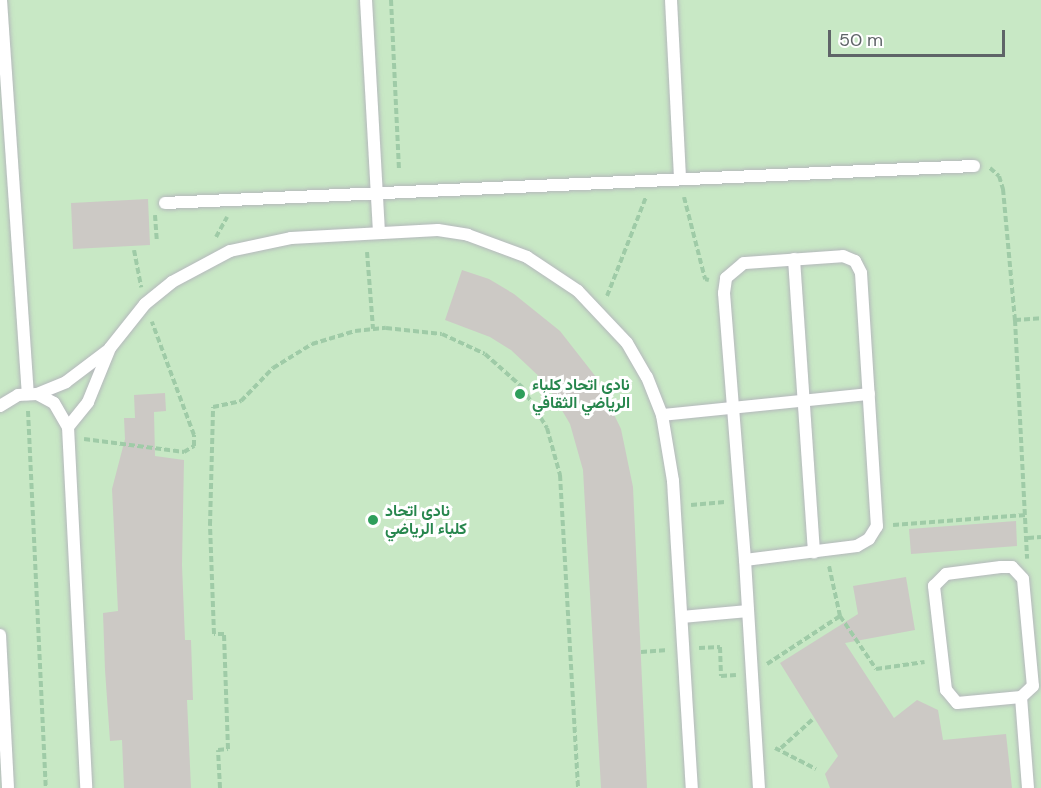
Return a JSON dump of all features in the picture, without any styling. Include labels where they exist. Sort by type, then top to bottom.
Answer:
[{"type":"lane","points":[[1,0],[32,394]]},
{"type":"lane","points":[[366,0],[379,232]]},
{"type":"lane","points":[[672,0],[680,179]]},
{"type":"lane","points":[[165,203],[974,166]]},
{"type":"lane","points":[[0,406],[75,377],[110,348],[145,304],[201,264],[260,243],[365,233],[438,230],[498,244],[553,273],[600,313],[637,360],[662,415],[675,507],[692,788]]},
{"type":"lane","points":[[745,560],[814,552],[864,543],[877,526],[859,266],[843,256],[744,263],[730,271],[724,285],[735,408],[759,788]]},
{"type":"lane","points":[[794,259],[814,552]]},
{"type":"lane","points":[[68,432],[88,402],[110,348]]},
{"type":"lane","points":[[32,394],[54,403],[68,432],[86,788]]},
{"type":"lane","points":[[662,415],[869,394]]},
{"type":"lane","points":[[1021,697],[962,704],[953,702],[947,694],[933,592],[937,581],[946,574],[1007,567],[1017,570],[1023,579],[1034,681],[1021,697],[1028,788]]},
{"type":"lane","points":[[682,617],[748,611]]},
{"type":"lane","points":[[0,635],[8,788]]},
{"type":"path","points":[[391,0],[399,169]]},
{"type":"path","points":[[974,166],[994,170],[1002,182],[1015,320],[1027,515],[1028,538],[1023,579]]},
{"type":"path","points":[[680,179],[705,279],[724,285]]},
{"type":"path","points":[[600,313],[653,181]]},
{"type":"path","points":[[201,264],[237,200]]},
{"type":"path","points":[[365,233],[373,329]]},
{"type":"path","points":[[68,432],[183,452],[194,446],[194,435],[145,304],[134,249]]},
{"type":"path","points":[[1015,320],[1041,318]]},
{"type":"path","points":[[220,788],[218,750],[228,749],[224,634],[214,634],[210,525],[213,407],[241,401],[273,368],[312,344],[373,329],[442,334],[485,354],[522,387],[547,428],[560,475],[578,788]]},
{"type":"path","points":[[32,394],[46,788]]},
{"type":"path","points":[[675,507],[741,500]]},
{"type":"path","points":[[877,526],[1027,515]]},
{"type":"path","points":[[1028,538],[1041,537]]},
{"type":"path","points":[[840,616],[876,669],[942,660]]},
{"type":"path","points":[[781,748],[812,720]]},
{"type":"path","points":[[756,748],[781,748],[816,769]]},
{"type":"green space","name":"نادي اتحاد كلباء الرياضي الثقافي","points":[[0,0],[1041,0],[1041,788],[0,788]]},
{"type":"building","points":[[148,199],[150,245],[73,249],[71,203]]},
{"type":"building","points":[[462,270],[489,279],[514,294],[560,331],[596,377],[621,429],[633,487],[647,788],[601,788],[583,470],[570,424],[546,383],[511,350],[490,337],[445,320]]},
{"type":"building","points":[[165,393],[166,411],[154,412],[155,456],[184,460],[182,565],[185,640],[191,640],[193,700],[187,700],[191,788],[124,788],[122,740],[110,741],[105,670],[103,613],[118,611],[112,489],[125,439],[124,418],[135,418],[134,395]]},
{"type":"building","points":[[1016,521],[1017,546],[911,554],[909,529]]},
{"type":"building","points":[[906,577],[915,630],[845,643],[894,718],[917,700],[938,710],[943,740],[1006,734],[1012,788],[830,788],[825,774],[838,756],[780,663],[858,614],[853,586]]},
{"type":"place","name":"نادي اتحاد كلباء الرياضي الثقافي","points":[[520,394]]},
{"type":"place","name":"نادي اتحاد كلباء الرياضي","points":[[373,520]]}]
